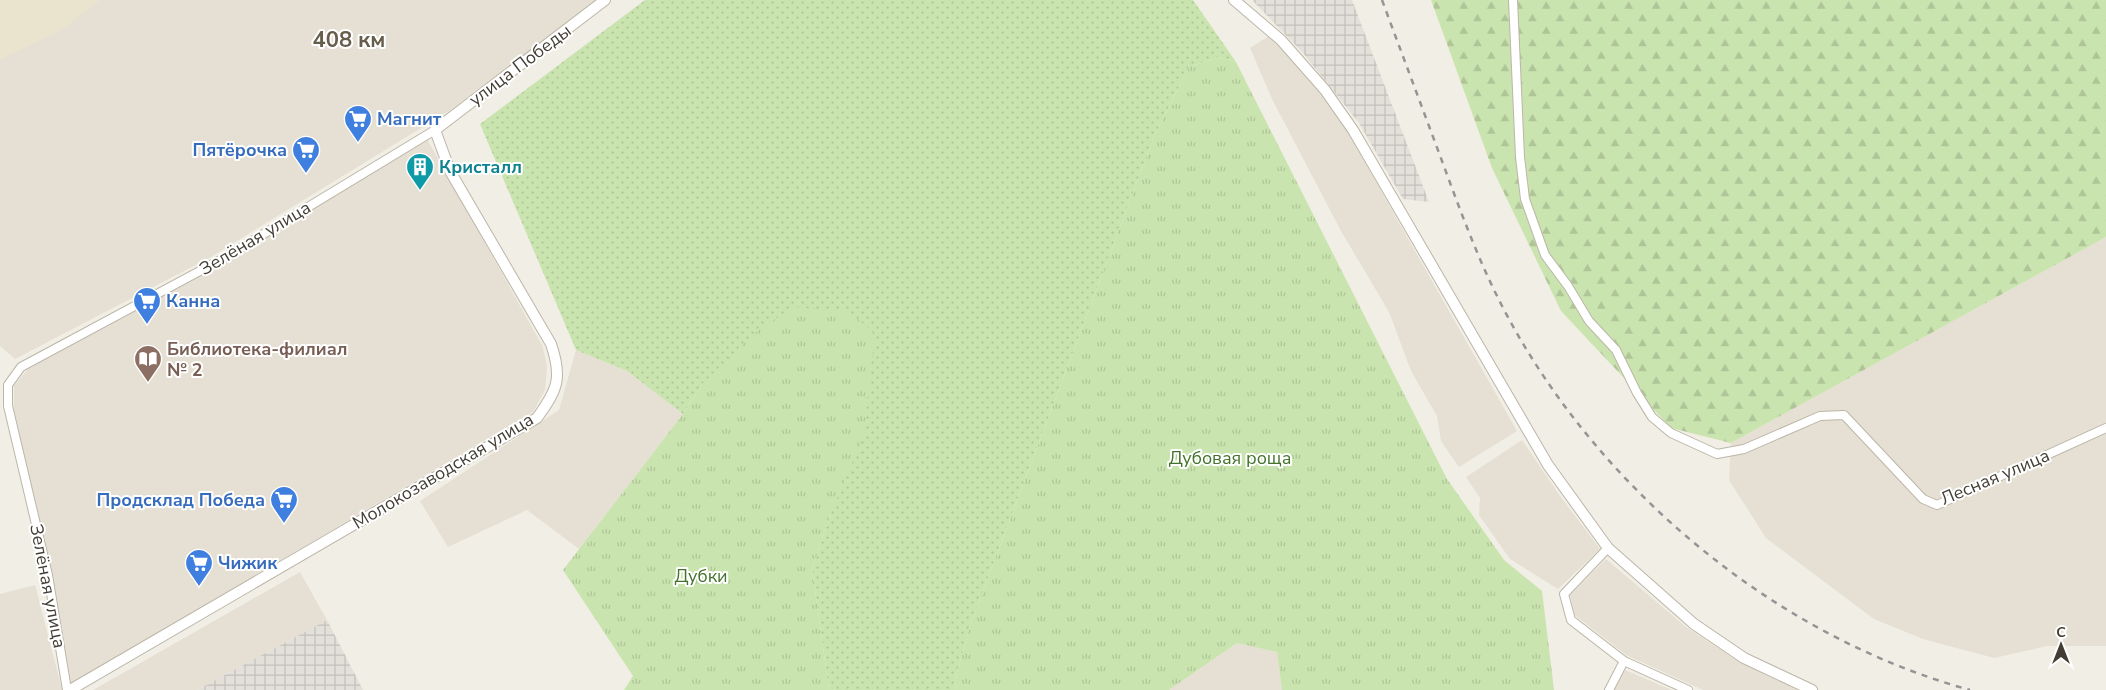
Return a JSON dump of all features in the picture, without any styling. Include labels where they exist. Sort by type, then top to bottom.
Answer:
[{"type":"street","name":"улица Победы","points":[[435,130],[605,0]]},
{"type":"street","points":[[1234,0],[1281,40],[1325,90],[1353,130],[1548,465],[1608,548],[1694,624],[1744,658],[1812,690]]},
{"type":"street","name":"Лесная улица","points":[[1513,0],[1520,157],[1525,199],[1545,255],[1568,286],[1589,321],[1616,350],[1636,393],[1652,417],[1671,433],[1717,454],[1744,449],[1820,416],[1844,415],[1923,499],[1937,504],[2106,428]]},
{"type":"street","name":"Молокозаводская улица","points":[[68,690],[536,418],[553,395],[558,366],[551,344],[450,171],[435,130]]},
{"type":"street","name":"Зелёная улица","points":[[68,690],[48,576],[8,406],[8,385],[21,367],[224,258],[435,130]]},
{"type":"street","points":[[1608,548],[1564,594],[1572,620],[1624,661],[1688,690]]},
{"type":"street","points":[[1609,690],[1624,661]]},
{"type":"shaded area","points":[[0,0],[597,0],[452,109],[211,257],[15,359],[0,346]]},
{"type":"shaded area","points":[[0,0],[100,0],[60,31],[0,59]]},
{"type":"shaded area","points":[[1252,0],[1352,0],[1429,202],[1403,199],[1359,123],[1303,53]]},
{"type":"shaded area","points":[[1269,36],[1311,81],[1347,131],[1517,431],[1459,467],[1441,441],[1437,416],[1411,371],[1389,312],[1341,231],[1273,101],[1250,48]]},
{"type":"shaded area","points":[[427,139],[543,347],[547,367],[545,390],[533,412],[70,684],[51,569],[14,412],[14,386],[28,369],[226,263]]},
{"type":"shaded area","points":[[2106,237],[2106,646],[2047,646],[1994,658],[1923,639],[1874,619],[1766,538],[1729,480],[1731,443]]},
{"type":"shaded area","points":[[576,350],[627,371],[683,414],[579,549],[527,510],[448,547],[420,501],[559,410]]},
{"type":"shaded area","points":[[1522,440],[1560,496],[1600,549],[1558,589],[1510,559],[1479,515],[1480,498],[1466,477]]},
{"type":"shaded area","points":[[1606,559],[1686,627],[1739,662],[1798,690],[1703,690],[1626,655],[1575,615],[1570,595]]},
{"type":"shaded area","points":[[300,572],[327,620],[197,690],[93,690]]},
{"type":"shaded area","points":[[35,585],[62,690],[0,690],[0,594]]},
{"type":"shaded area","points":[[327,620],[363,690],[197,690]]},
{"type":"shaded area","points":[[1237,643],[1277,652],[1282,690],[1169,690]]},
{"type":"shaded area","points":[[1625,670],[1672,690],[1614,690]]},
{"type":"green space","points":[[645,0],[1193,0],[1236,62],[1219,57],[1189,67],[1154,137],[971,623],[955,680],[957,690],[829,690],[812,569],[832,510],[703,383],[683,414],[627,371],[576,350],[480,124]]},
{"type":"green space","points":[[1431,0],[2106,0],[2106,237],[1731,443],[1671,428],[1561,311],[1492,168]]},
{"type":"green space","name":"Дубовая роща","points":[[1219,57],[1236,62],[1447,479],[1504,560],[1542,591],[1554,690],[1282,690],[1277,652],[1237,643],[1169,690],[957,690],[955,680],[971,623],[1154,137],[1189,67]]},
{"type":"green space","name":"Дубки","points":[[793,307],[848,311],[875,333],[863,438],[832,510],[812,569],[829,690],[624,690],[633,676],[563,570],[683,414],[703,383],[756,332]]},
{"type":"railway","points":[[1382,0],[1461,213],[1490,281],[1536,365],[1582,429],[1635,488],[1694,542],[1757,590],[1825,631],[1896,665],[1970,690]]},
{"type":"place","name":"Магнит","points":[[358,143]]},
{"type":"place","name":"Пятёрочка","points":[[306,174]]},
{"type":"place","name":"Кристалл","points":[[420,191]]},
{"type":"place","name":"Канна","points":[[147,325]]},
{"type":"place","name":"Библиотека-филиал № 2","points":[[148,383]]},
{"type":"place","name":"Продсклад Победа","points":[[284,524]]},
{"type":"place","name":"Чижик","points":[[199,587]]},
{"type":"district","name":"408 км","points":[[349,40]]}]
